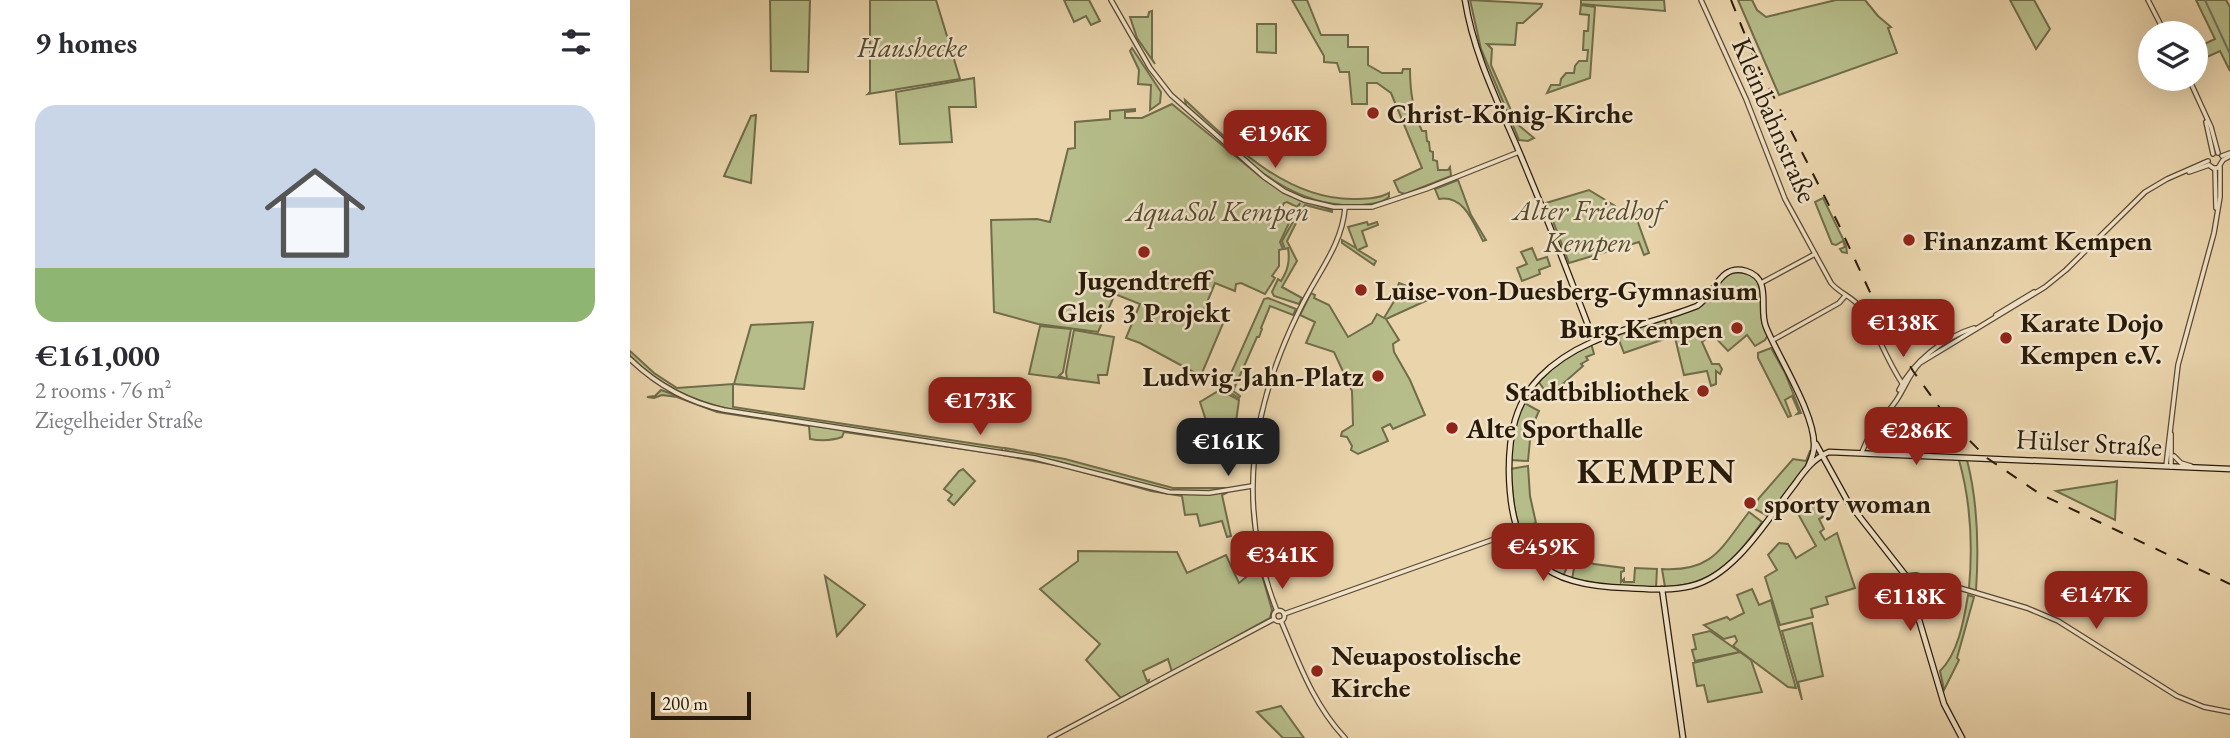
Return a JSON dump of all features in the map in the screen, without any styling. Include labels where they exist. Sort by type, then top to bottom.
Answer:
[{"type":"main road","points":[[1465,0],[1479,57],[1560,248],[1594,341]]},
{"type":"main road","points":[[1821,456],[1808,467],[1727,568],[1699,584],[1662,589],[1583,584],[1551,573],[1530,555],[1517,531],[1510,491],[1509,455],[1512,428],[1518,409],[1530,388],[1547,370],[1571,352],[1594,341],[1697,306],[1708,297],[1720,278],[1732,271],[1748,272],[1761,283],[1764,294],[1763,318],[1792,378],[1821,456],[1848,502],[1906,576],[1944,704],[1962,738]]},
{"type":"main road","points":[[1808,467],[1814,454],[1814,440]]},
{"type":"main road","name":"Hülser Straße","points":[[1821,456],[1832,451],[2230,469]]},
{"type":"main road","points":[[1662,589],[1683,738]]},
{"type":"street","points":[[1111,0],[1154,75],[1181,106],[1264,177],[1284,191],[1311,202],[1345,208],[1372,207],[1397,200],[1519,152]]},
{"type":"street","name":"Kleinbahnstraße","points":[[1701,0],[1746,99],[1782,192],[1831,283],[1862,310],[1892,369],[1903,384]]},
{"type":"street","points":[[2148,0],[2159,21]]},
{"type":"street","points":[[2169,467],[2178,365],[2205,272],[2217,215],[2219,156],[2194,91]]},
{"type":"street","points":[[1861,452],[1869,436],[1889,411],[1903,384],[1920,363],[2045,286],[2066,270],[2138,198],[2154,186],[2219,156],[2230,154]]},
{"type":"street","points":[[2208,163],[2218,168]]},
{"type":"street","points":[[1345,208],[1343,227],[1337,241],[1279,354],[1259,422],[1254,454],[1252,515],[1266,582],[1277,611],[1284,614],[1517,531]]},
{"type":"street","points":[[1761,283],[1815,254]]},
{"type":"street","points":[[1772,341],[1839,303],[1845,296]]},
{"type":"street","points":[[630,359],[673,392],[701,405],[724,410],[1035,458],[1169,492],[1209,493],[1252,486]]},
{"type":"street","points":[[2169,467],[2173,455],[2170,432]]},
{"type":"street","points":[[2173,455],[2181,463],[2200,468]]},
{"type":"street","points":[[1906,576],[1916,575],[2027,608],[2057,621],[2177,696],[2204,707],[2230,712]]},
{"type":"street","points":[[1274,619],[1277,611]]},
{"type":"street","points":[[1284,614],[1281,621],[1308,685],[1327,716],[1345,738]]},
{"type":"street","points":[[1050,738],[1274,619],[1281,621]]},
{"type":"green space","points":[[770,0],[810,0],[808,72],[771,71]]},
{"type":"green space","name":"Haushecke","points":[[870,0],[936,0],[960,79],[868,94]]},
{"type":"green space","points":[[1064,0],[1089,0],[1100,21],[1091,25],[1086,16],[1074,22]]},
{"type":"green space","points":[[1292,0],[1307,0],[1321,35],[1348,35],[1348,47],[1368,47],[1368,65],[1382,73],[1402,73],[1403,69],[1410,69],[1413,101],[1419,124],[1422,131],[1426,131],[1438,170],[1448,170],[1450,167],[1451,176],[1405,194],[1399,192],[1394,181],[1422,168],[1391,93],[1377,83],[1367,83],[1367,104],[1352,104],[1349,72],[1340,72],[1337,63],[1324,62],[1324,56]]},
{"type":"green space","points":[[1470,0],[1542,4],[1523,23],[1517,23],[1515,45],[1487,44],[1492,49],[1491,65],[1517,124],[1534,138],[1528,141],[1519,140],[1481,49]]},
{"type":"green space","points":[[1581,0],[1664,0],[1665,11],[1581,4]]},
{"type":"green space","points":[[1738,0],[1752,0],[1757,10],[1766,17],[1836,0],[1865,0],[1891,27],[1888,28],[1897,53],[1779,95]]},
{"type":"green space","points":[[2010,0],[2034,0],[2050,29],[2036,49]]},
{"type":"green space","points":[[2196,0],[2226,0],[2230,7],[2230,71],[2220,51],[2208,56],[2208,42],[2215,39]]},
{"type":"green space","points":[[1581,5],[1595,7],[1590,78],[1547,93],[1551,85],[1560,85],[1566,73],[1574,73],[1579,61],[1587,61],[1588,50],[1583,50],[1584,31],[1588,31],[1589,15],[1580,14]]},
{"type":"green space","points":[[1152,11],[1152,59],[1155,64],[1137,38],[1130,17],[1148,17]]},
{"type":"green space","points":[[1257,24],[1276,24],[1276,53],[1257,52]]},
{"type":"green space","points":[[1132,48],[1161,92],[1160,103],[1150,110],[1151,85],[1138,84],[1139,70],[1130,51]]},
{"type":"green space","name":"Haushecke","points":[[974,78],[976,107],[949,107],[952,142],[900,144],[896,92]]},
{"type":"green space","points":[[1185,100],[1261,166],[1304,190],[1327,197],[1366,199],[1389,193],[1389,197],[1371,204],[1332,204],[1285,187],[1243,158],[1186,106]]},
{"type":"green space","name":"AquaSol Kempen","points":[[1172,104],[1262,178],[1298,199],[1332,210],[1305,205],[1297,219],[1295,215],[1300,203],[1297,207],[1284,203],[1277,217],[1289,223],[1280,242],[1283,249],[1279,250],[1279,266],[1272,276],[1275,278],[1265,294],[1241,283],[1236,284],[1235,291],[1215,283],[1203,312],[1224,321],[1202,373],[1199,375],[1126,338],[1140,304],[1115,294],[1098,332],[1038,324],[994,312],[991,220],[1037,219],[1050,222],[1068,149],[1075,148],[1075,122],[1110,119],[1110,111],[1135,109],[1125,112],[1125,118],[1142,118]]},
{"type":"green space","points":[[756,115],[751,183],[724,176],[751,116]]},
{"type":"green space","points":[[1458,180],[1471,215],[1486,240],[1483,241],[1467,211],[1455,201],[1439,199],[1435,189]]},
{"type":"green space","name":"Alter Friedhof Kempen","points":[[1589,190],[1615,206],[1619,218],[1630,214],[1636,217],[1649,253],[1644,255],[1639,242],[1569,263],[1546,203]]},
{"type":"green space","points":[[1823,198],[1846,245],[1847,253],[1840,249],[1845,247],[1843,241],[1832,244],[1815,202]]},
{"type":"green space","points":[[1294,220],[1297,221],[1287,241],[1297,261],[1282,287],[1302,298],[1299,304],[1274,296],[1272,292],[1287,269],[1288,248],[1285,249],[1282,241]]},
{"type":"green space","points":[[1367,222],[1368,225],[1377,222],[1378,225],[1362,231],[1367,246],[1358,250],[1376,261],[1374,265],[1342,243],[1342,240],[1356,248],[1348,227]]},
{"type":"green space","points":[[1532,248],[1537,260],[1547,257],[1550,266],[1539,270],[1540,274],[1522,281],[1517,268],[1527,264],[1521,252]]},
{"type":"green space","points":[[1735,272],[1752,276],[1759,285],[1762,319],[1768,335],[1755,346],[1747,335],[1728,351],[1712,334],[1702,342],[1712,364],[1719,364],[1722,369],[1720,374],[1716,371],[1716,384],[1711,386],[1707,371],[1684,375],[1670,317],[1703,304],[1724,278]]},
{"type":"green space","points":[[1399,283],[1427,294],[1430,299],[1386,319],[1399,340],[1393,344],[1394,352],[1425,415],[1393,429],[1390,424],[1382,428],[1388,441],[1358,454],[1351,450],[1352,446],[1347,437],[1341,436],[1342,432],[1353,425],[1352,391],[1334,352],[1306,343],[1315,322],[1300,315],[1311,293],[1315,295],[1314,298],[1329,305],[1348,337],[1372,323],[1377,314],[1384,318],[1396,298],[1394,296]]},
{"type":"green space","points":[[1268,298],[1296,309],[1293,315],[1270,306],[1259,337],[1233,391],[1239,398],[1224,389],[1264,299]]},
{"type":"green space","points":[[1664,318],[1670,337],[1624,353],[1617,335]]},
{"type":"green space","points":[[813,322],[804,389],[734,384],[751,325]]},
{"type":"green space","points":[[1040,326],[1071,329],[1063,372],[1059,376],[1067,379],[1029,374]]},
{"type":"green space","points":[[1074,330],[1114,337],[1107,375],[1098,375],[1099,383],[1067,379]]},
{"type":"green space","points":[[1591,343],[1594,354],[1586,357],[1588,360],[1581,364],[1583,366],[1549,396],[1538,381],[1560,362]]},
{"type":"green space","points":[[1771,348],[1785,373],[1801,413],[1797,414],[1799,412],[1792,396],[1785,400],[1791,416],[1788,417],[1758,358],[1758,353]]},
{"type":"green space","points":[[630,351],[654,373],[677,388],[733,384],[733,407],[1003,448],[1001,451],[733,410],[677,391],[641,367],[630,356]]},
{"type":"green space","points":[[1533,388],[1535,390],[1526,404],[1539,411],[1531,429],[1528,461],[1511,460],[1516,422]]},
{"type":"green space","points":[[661,390],[719,411],[998,454],[844,432],[842,437],[834,439],[810,439],[809,426],[717,412],[677,397],[647,397],[655,396]]},
{"type":"green space","points":[[1220,390],[1239,400],[1233,444],[1216,451],[1200,402]]},
{"type":"green space","points":[[1005,448],[1065,459],[1173,488],[1226,488],[1210,493],[1191,494],[1169,491],[1057,461],[1006,451]]},
{"type":"green space","points":[[1810,451],[1813,451],[1806,465],[1768,516],[1753,508],[1793,459],[1806,461]]},
{"type":"green space","points":[[1002,455],[1056,464],[1144,488],[1185,494],[1228,492],[1222,495],[1231,536],[1227,537],[1222,521],[1200,526],[1197,514],[1185,515],[1182,496],[1151,491],[1065,467]]},
{"type":"green space","points":[[1959,460],[1967,460],[1973,492],[1977,542],[1976,591],[1969,588],[1970,522]]},
{"type":"green space","points":[[1528,466],[1530,496],[1536,523],[1519,528],[1510,469]]},
{"type":"green space","points":[[963,469],[975,481],[954,505],[948,500],[952,495],[944,489]]},
{"type":"green space","points":[[2117,481],[2115,520],[2056,491],[2114,482]]},
{"type":"green space","points":[[1816,503],[1823,517],[1819,519],[1824,529],[1820,532],[1825,540],[1837,533],[1855,588],[1826,597],[1828,604],[1811,609],[1813,617],[1780,625],[1765,577],[1777,570],[1768,555],[1779,543],[1788,544],[1796,558],[1816,546],[1797,512]]},
{"type":"green space","points":[[1749,512],[1762,522],[1722,568],[1697,581],[1665,587],[1662,569],[1679,569],[1705,562],[1723,547]]},
{"type":"green space","points":[[1536,528],[1545,545],[1572,557],[1563,576],[1537,559],[1520,533]]},
{"type":"green space","points":[[1078,551],[1177,552],[1187,573],[1226,555],[1239,583],[1251,573],[1243,556],[1255,551],[1272,610],[1270,618],[1172,672],[1168,659],[1143,671],[1147,681],[1149,680],[1148,684],[1121,698],[1086,660],[1100,644],[1040,589],[1078,561]]},
{"type":"green space","points":[[1576,558],[1594,564],[1624,568],[1621,582],[1624,579],[1624,582],[1634,582],[1635,568],[1657,569],[1656,588],[1610,586],[1572,579]]},
{"type":"green space","points":[[825,576],[865,605],[837,636]]},
{"type":"green space","points":[[1752,589],[1759,605],[1771,600],[1796,688],[1788,687],[1733,646],[1737,641],[1735,636],[1724,639],[1704,625],[1727,617],[1730,620],[1744,613],[1737,595]]},
{"type":"green space","points":[[1968,595],[1974,597],[1957,658],[1959,660],[1944,690],[1940,671],[1956,646]]},
{"type":"green space","points":[[1812,623],[1823,676],[1798,682],[1802,700],[1782,631]]},
{"type":"green space","points":[[1710,631],[1740,652],[1695,661],[1692,650],[1696,649],[1693,635]]},
{"type":"green space","points":[[1740,652],[1751,660],[1762,692],[1708,702],[1704,685],[1697,686],[1693,663]]},
{"type":"green space","points":[[1281,706],[1304,738],[1283,738],[1257,712]]},
{"type":"waterway","points":[[2205,0],[2230,54]]},
{"type":"railway","points":[[1731,0],[1756,62],[1838,223],[1881,316],[1913,371],[1948,419],[1987,458],[2040,494],[2230,584]]},
{"type":"place","name":"Christ-König-Kirche","points":[[1373,113]]},
{"type":"place","name":"Finanzamt Kempen","points":[[1909,240]]},
{"type":"place","name":"Jugendtreff Gleis 3 Projekt","points":[[1144,252]]},
{"type":"place","name":"Luise-von-Duesberg-Gymnasium","points":[[1361,290]]},
{"type":"place","name":"Burg Kempen","points":[[1737,328]]},
{"type":"place","name":"Karate Dojo Kempen e.V.","points":[[2006,338]]},
{"type":"place","name":"Ludwig-Jahn-Platz","points":[[1378,376]]},
{"type":"place","name":"Stadtbibliothek","points":[[1703,391]]},
{"type":"place","name":"Alte Sporthalle","points":[[1452,428]]},
{"type":"place","name":"sporty woman","points":[[1750,503]]},
{"type":"place","name":"Neuapostolische Kirche","points":[[1317,671]]},
{"type":"district","name":"KEMPEN","points":[[1657,471]]}]
